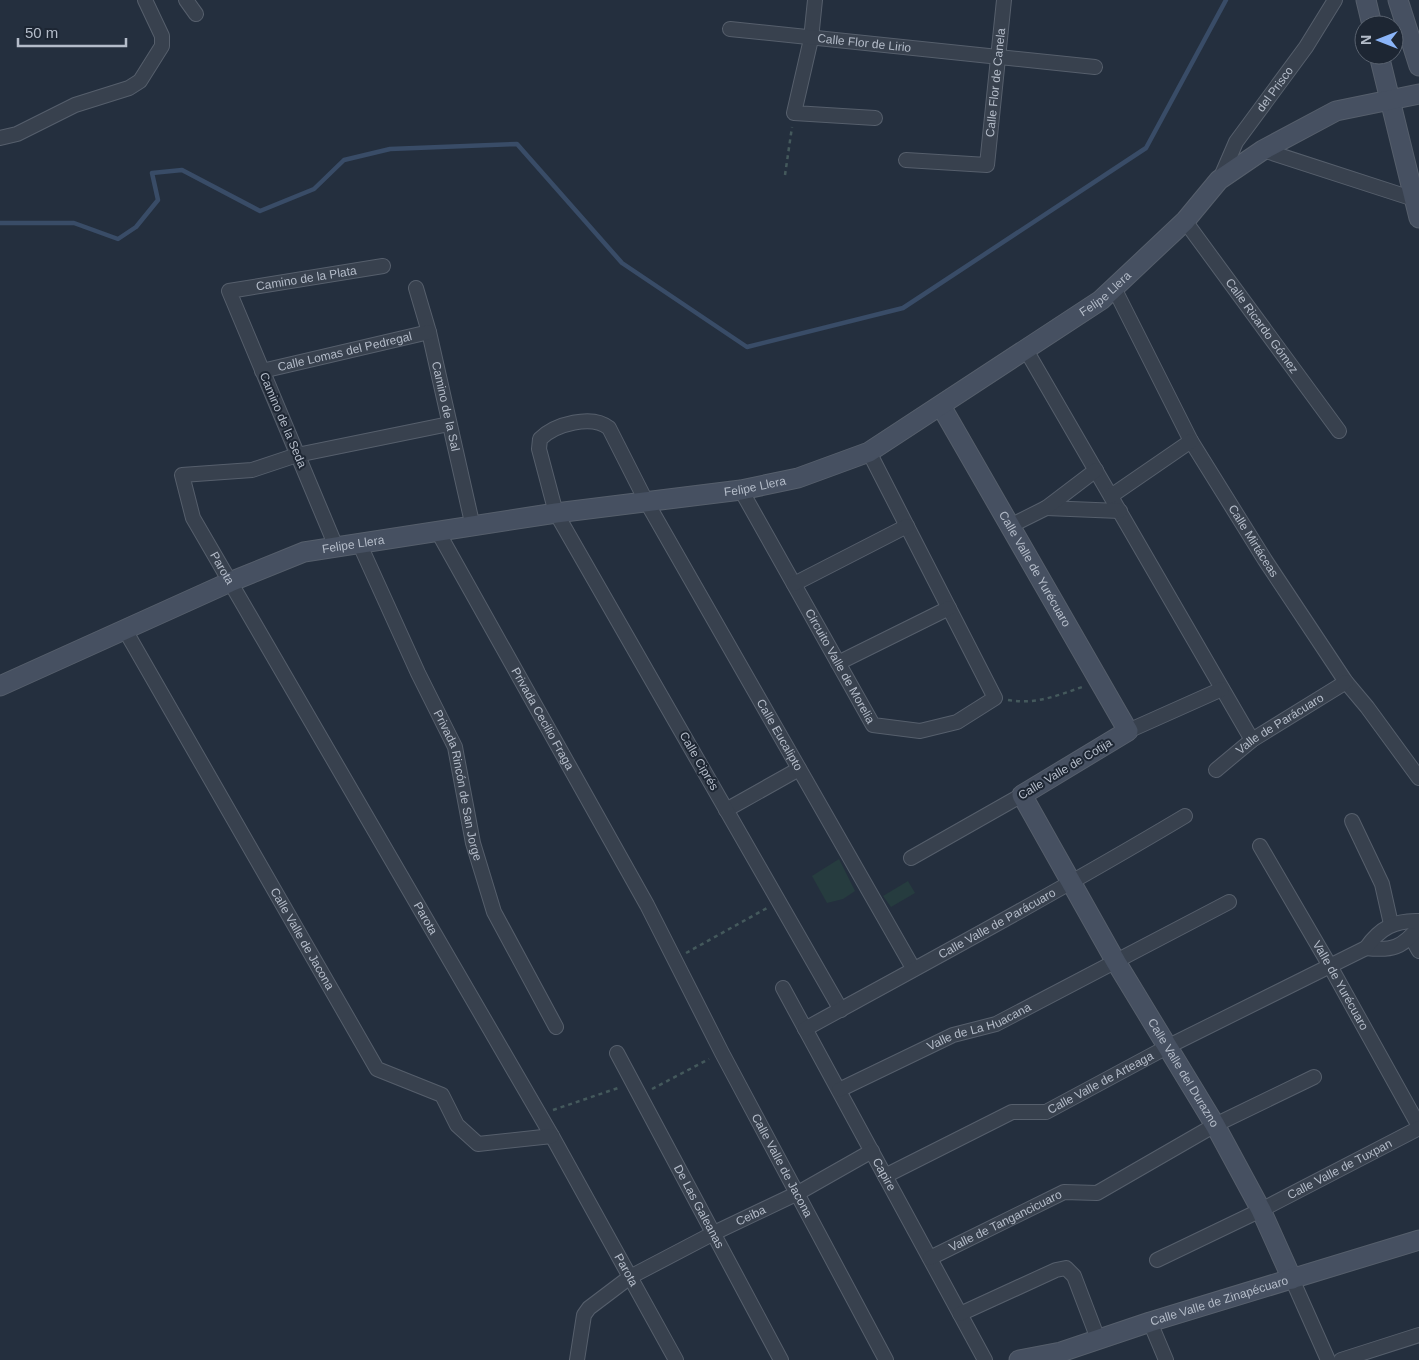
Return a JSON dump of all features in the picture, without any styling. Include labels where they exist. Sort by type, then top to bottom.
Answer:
[{"type":"street","points":[[0,138],[17,134],[75,105],[128,88],[140,81],[162,46],[162,36],[145,0]]},
{"type":"street","points":[[186,0],[196,14]]},
{"type":"street","points":[[815,0],[811,39],[794,113],[875,118]]},
{"type":"street","name":"Calle Flor de Canela","points":[[906,160],[987,165],[1004,0]]},
{"type":"street","name":"del Prisco","points":[[1219,180],[1236,142],[1306,47],[1335,0]]},
{"type":"street","points":[[1366,0],[1370,15]]},
{"type":"street","points":[[1398,0],[1413,27],[1419,66]]},
{"type":"street","name":"Calle Flor de Lirio","points":[[730,29],[811,39],[1095,67]]},
{"type":"street","points":[[1382,65],[1419,218]]},
{"type":"street","name":"Felipe Llera","points":[[0,686],[230,582],[304,552],[360,545],[556,513],[741,490],[798,478],[869,452],[1101,300],[1185,221],[1219,180],[1263,150],[1336,111],[1419,94]]},
{"type":"street","points":[[1263,150],[1414,199]]},
{"type":"street","name":"Calle Ricardo Gómez","points":[[1185,221],[1339,431]]},
{"type":"street","name":"Camino de la Plata","points":[[228,291],[383,266]]},
{"type":"street","name":"Camino de la Sal","points":[[416,288],[429,332],[473,526]]},
{"type":"street","name":"Calle Mirtáceas","points":[[1114,288],[1191,441],[1264,560],[1346,682],[1367,707],[1419,778]]},
{"type":"street","name":"Camino de la Seda","points":[[228,291],[337,548]]},
{"type":"street","name":"Calle Lomas del Pedregal","points":[[262,371],[429,332]]},
{"type":"street","points":[[1026,350],[1252,740]]},
{"type":"street","name":"Calle Valle de Yurécuaro","points":[[941,406],[1128,731]]},
{"type":"street","name":"Calle Eucalipto","points":[[556,513],[539,449],[540,439],[546,433],[571,423],[603,424],[609,428],[646,501],[913,968]]},
{"type":"street","points":[[298,455],[450,424]]},
{"type":"street","points":[[1111,496],[1191,441]]},
{"type":"street","points":[[869,452],[994,698]]},
{"type":"street","name":"Parota","points":[[298,455],[252,470],[182,475],[193,518],[540,1115],[676,1360]]},
{"type":"street","points":[[1010,526],[1046,508],[1096,470]]},
{"type":"street","name":"Circuito Valle de Morelia","points":[[741,490],[873,725],[920,731],[957,722],[994,698]]},
{"type":"street","points":[[1046,508],[1120,511]]},
{"type":"street","name":"Calle Ciprés","points":[[556,513],[841,1010]]},
{"type":"street","points":[[794,584],[907,526]]},
{"type":"street","name":"Privada Cecilio Fraga","points":[[438,532],[646,905],[674,960]]},
{"type":"street","name":"Privada Rincón de San Jorge","points":[[360,545],[418,673],[456,747],[473,843],[494,912],[556,1027]]},
{"type":"street","points":[[838,663],[949,608]]},
{"type":"street","name":"Calle Valle de Jacona","points":[[125,630],[377,1068],[442,1095],[457,1125],[478,1144],[552,1136]]},
{"type":"street","name":"Valle de Parácuaro","points":[[1216,770],[1252,740],[1346,682]]},
{"type":"street","name":"Calle Valle de Cotija","points":[[911,858],[1022,795],[1128,731],[1222,689]]},
{"type":"street","points":[[726,810],[799,769]]},
{"type":"street","name":"Calle Valle del Durazno","points":[[1022,795],[1116,962],[1215,1124],[1261,1210],[1328,1360]]},
{"type":"street","name":"Calle Valle de Parácuaro","points":[[806,1029],[913,968],[1072,884],[1185,816]]},
{"type":"street","points":[[1352,821],[1382,884],[1391,924],[1419,921]]},
{"type":"street","name":"Valle de Yurécuaro","points":[[1260,846],[1330,966],[1419,1127]]},
{"type":"street","name":"Valle de La Huacana","points":[[839,1090],[953,1035],[996,1024],[1229,902]]},
{"type":"street","name":"Calle Valle de Arteaga","points":[[885,1176],[1012,1112],[1046,1112],[1167,1047],[1366,948],[1376,934],[1391,924]]},
{"type":"street","points":[[1415,932],[1419,951]]},
{"type":"street","name":"Calle Valle de Arteaga","points":[[1366,948],[1383,950],[1400,946],[1415,932]]},
{"type":"street","name":"Calle Valle de Jacona","points":[[674,960],[886,1360]]},
{"type":"street","name":"Capire","points":[[783,988],[985,1360]]},
{"type":"street","name":"De Las Galeanas","points":[[617,1053],[782,1360]]},
{"type":"street","name":"Valle de Tangancicuaro","points":[[930,1258],[1064,1192],[1096,1192],[1215,1124],[1314,1077]]},
{"type":"street","name":"Calle Valle de Tuxpan","points":[[1157,1260],[1261,1210],[1419,1127]]},
{"type":"street","name":"Ceiba","points":[[577,1360],[584,1316],[589,1308],[630,1277],[714,1233],[798,1194],[872,1151]]},
{"type":"street","name":"Calle Valle de Zinapécuaro","points":[[1019,1360],[1063,1356],[1098,1339],[1150,1322],[1419,1240]]},
{"type":"street","points":[[960,1314],[1056,1270],[1066,1268],[1074,1276],[1098,1339]]},
{"type":"street","points":[[1150,1322],[1166,1360]]},
{"type":"street","points":[[1341,1360],[1419,1335]]},
{"type":"path","points":[[785,175],[794,113]]},
{"type":"path","points":[[994,698],[1022,702],[1043,700],[1100,681]]},
{"type":"path","points":[[674,960],[779,901]]},
{"type":"path","points":[[640,1096],[722,1053]]},
{"type":"path","points":[[540,1115],[633,1083]]},
{"type":"green space","points":[[839,859],[855,891],[843,899],[827,903],[812,876]]},
{"type":"green space","points":[[908,881],[915,893],[891,907],[883,896]]},
{"type":"waterway","points":[[0,223],[74,223],[118,239],[136,227],[158,200],[152,173],[182,170],[260,211],[314,189],[344,160],[390,149],[517,144],[622,263],[747,347],[903,308],[1146,148],[1226,0]]}]
